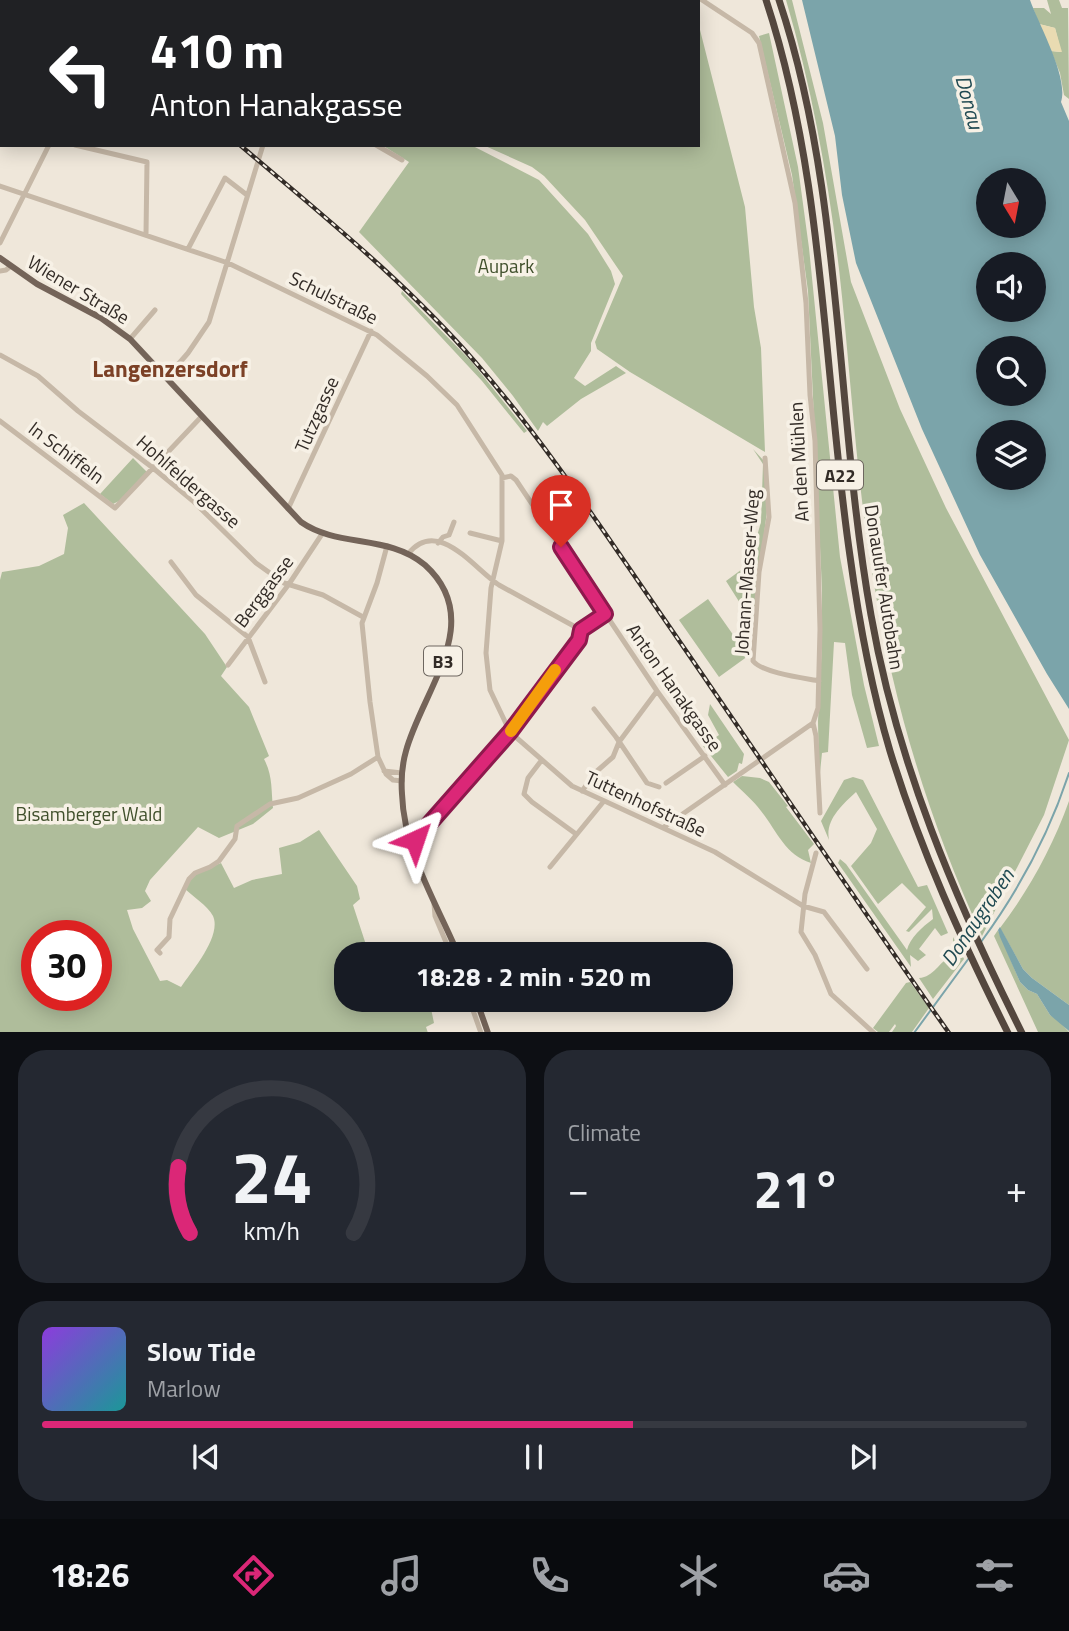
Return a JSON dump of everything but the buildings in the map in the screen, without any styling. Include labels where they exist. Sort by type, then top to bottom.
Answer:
[{"type":"highway","name":"Donauufer Autobahn","points":[[766,0],[796,112],[812,214],[849,555],[872,681],[890,751],[913,820],[962,938],[1008,1032]]},
{"type":"highway","name":"Donauufer Autobahn","points":[[779,0],[807,107],[825,211],[861,551],[884,678],[910,772],[938,852],[986,961],[1022,1032]]},
{"type":"main road","name":"Wiener Straße","points":[[0,258],[48,290],[101,318],[130,339]]},
{"type":"main road","name":"B3","points":[[130,339],[301,522],[322,534],[387,546],[408,554],[427,568],[443,589],[450,608],[452,629],[448,649],[410,739],[402,781],[403,811],[410,844],[453,942]]},
{"type":"main road","points":[[481,1012],[488,1032]]},
{"type":"street","name":"An den Mühlen","points":[[702,0],[756,38],[790,175],[803,265],[815,441],[819,681],[817,716],[813,723],[820,813]]},
{"type":"street","points":[[0,243],[48,147]]},
{"type":"street","points":[[83,147],[147,162],[146,234]]},
{"type":"street","points":[[167,377],[206,328],[262,147]]},
{"type":"street","points":[[379,147],[402,160]]},
{"type":"street","points":[[188,249],[225,178],[247,195]]},
{"type":"street","name":"Schulstraße","points":[[0,186],[228,262],[371,331],[389,344],[457,405],[484,444],[502,478],[502,541],[493,580]]},
{"type":"street","name":"Wiener Straße","points":[[0,271],[11,266]]},
{"type":"street","points":[[130,339],[155,310]]},
{"type":"street","name":"Tutzgasse","points":[[288,509],[371,331]]},
{"type":"street","name":"Hohlfeldergasse","points":[[0,355],[38,376],[78,411],[194,501],[256,563],[289,584],[323,595],[363,617]]},
{"type":"street","points":[[153,468],[202,416]]},
{"type":"street","name":"In Schiffeln","points":[[0,421],[115,508],[153,468]]},
{"type":"street","name":"Johann-Masser-Weg","points":[[765,458],[769,517],[759,572],[753,661],[759,667],[819,681]]},
{"type":"street","name":"Anton Hanakgasse","points":[[502,478],[511,476],[516,480],[657,691],[724,785]]},
{"type":"street","points":[[438,543],[449,535],[454,522]]},
{"type":"street","points":[[470,533],[502,541]]},
{"type":"street","name":"Berggasse","points":[[228,665],[289,584],[322,534]]},
{"type":"street","points":[[408,554],[418,543],[438,543],[461,552],[493,580],[581,630]]},
{"type":"street","points":[[387,546],[377,583],[363,617],[378,757],[391,779],[402,781]]},
{"type":"street","points":[[171,562],[196,595],[248,637],[265,682]]},
{"type":"street","name":"Tuttenhofstraße","points":[[493,580],[486,633],[488,679],[496,704],[510,732],[559,777],[582,791],[715,852],[803,906],[824,912],[867,969]]},
{"type":"street","points":[[410,844],[510,732],[579,640],[581,630],[605,614]]},
{"type":"street","points":[[582,791],[597,771],[613,757],[619,742],[657,691]]},
{"type":"street","points":[[594,709],[647,783],[662,785],[705,756]]},
{"type":"street","points":[[664,827],[813,723]]},
{"type":"street","points":[[160,953],[158,950],[169,937],[170,919],[189,879],[219,861],[236,839],[237,826],[270,804],[298,798],[351,774],[378,757]]},
{"type":"street","points":[[541,761],[528,778],[524,794],[576,834]]},
{"type":"street","points":[[384,771],[402,773]]},
{"type":"street","points":[[550,867],[604,801]]},
{"type":"street","points":[[816,853],[803,906],[801,932],[815,955],[826,985],[837,1000],[874,1032]]},
{"type":"street","points":[[435,901],[435,916],[446,942]]},
{"type":"street","points":[[474,1012],[481,1032]]},
{"type":"green space","points":[[786,0],[792,0],[823,123],[851,282],[900,409],[946,508],[1069,740],[1044,815],[982,936],[930,808],[903,719],[882,630],[863,506],[830,201],[811,100]]},
{"type":"green space","points":[[1047,0],[1059,0],[1062,8],[1068,8],[1069,99],[1064,95],[1060,73],[1051,51],[1061,52],[1055,28],[1039,24],[1033,8],[1044,8],[1051,14]]},
{"type":"green space","points":[[700,30],[745,207],[754,307],[761,348],[765,452],[630,372],[597,349],[595,342],[623,276],[585,220],[544,176],[532,167],[487,147],[700,147]]},
{"type":"green space","points":[[769,33],[798,167],[809,248],[840,557],[864,685],[879,746],[867,748],[852,695],[845,643],[834,642],[828,752],[822,753],[819,782],[822,589],[808,291],[792,175],[759,36]]},
{"type":"green space","name":"Aupark","points":[[385,147],[475,147],[539,180],[588,234],[611,271],[615,284],[591,343],[591,351],[574,378],[585,386],[616,366],[626,373],[581,399],[547,426],[543,422],[538,431],[482,358],[359,232],[409,162]]},
{"type":"green space","points":[[402,291],[471,361],[527,431],[524,433],[482,381],[401,294]]},
{"type":"green space","points":[[753,449],[764,461],[767,511],[751,637],[739,620],[745,611],[726,581],[749,564],[761,522],[763,464]]},
{"type":"green space","points":[[133,458],[148,473],[113,504],[100,494]]},
{"type":"green space","name":"Bisamberger Wald","points":[[84,503],[205,634],[227,667],[221,676],[249,707],[269,756],[264,759],[270,777],[273,808],[253,824],[219,838],[198,827],[150,880],[145,891],[151,901],[142,908],[127,910],[133,929],[160,981],[167,980],[181,987],[210,943],[213,933],[215,924],[211,912],[184,888],[191,875],[221,863],[234,888],[252,880],[282,874],[279,848],[300,842],[319,830],[357,886],[360,899],[353,905],[365,942],[334,942],[334,1012],[432,1012],[434,1023],[426,1027],[428,1032],[0,1032],[0,580],[2,572],[39,566],[64,554],[68,528],[63,515]]},
{"type":"green space","points":[[708,599],[748,656],[719,677],[679,620]]},
{"type":"green space","points":[[710,704],[744,754],[742,764],[739,763],[737,771],[728,777],[703,746],[719,735],[708,715]]},
{"type":"green space","points":[[742,776],[769,782],[814,844],[808,850],[811,863],[794,854],[782,842],[758,807],[733,782]]},
{"type":"green space","points":[[853,777],[863,780],[918,887],[927,885],[948,933],[941,936],[935,928],[919,949],[926,955],[918,961],[910,955],[911,967],[838,863],[840,859],[907,950],[917,933],[933,919],[932,909],[909,932],[906,931],[926,907],[902,883],[878,904],[851,866],[871,843],[877,829],[856,792],[832,819],[829,840],[821,821],[844,780]]},
{"type":"green space","points":[[1069,801],[1069,1005],[1023,969],[1000,928],[1039,867]]},
{"type":"green space","points":[[998,930],[1020,982],[1037,994],[1050,1015],[1069,1032],[1038,1032],[994,936]]},
{"type":"green space","points":[[953,937],[964,959],[933,999],[919,978],[929,975],[953,954]]},
{"type":"green space","points":[[910,982],[929,1008],[912,1032],[892,1032],[895,1024],[889,1032],[878,1032],[873,1028],[906,983]]},
{"type":"sand","points":[[1039,24],[1055,28],[1062,52],[1051,51]]},
{"type":"water","name":"Donau","points":[[802,0],[1030,0],[1057,66],[1061,79],[1061,102],[1069,121],[1069,709],[980,555],[922,429],[856,263],[842,195],[835,136]]},
{"type":"water","points":[[1000,927],[1023,969],[1069,1005],[1069,1031],[1050,1015],[1037,994],[1020,982],[1000,937]]},
{"type":"waterway","name":"Donaugraben","points":[[981,942],[1032,861],[1069,773]]},
{"type":"waterway","name":"Donaugraben","points":[[915,1032],[969,958]]},
{"type":"railway","points":[[242,147],[421,304],[476,363],[528,426],[600,525],[948,1032]]},
{"type":"slow traffic","points":[[511,731],[555,670]]},
{"type":"district","name":"Langenzersdorf","points":[[170,368]]},
{"type":"route","points":[[415,840],[510,732],[579,640],[581,630],[605,614],[561,547]]}]
